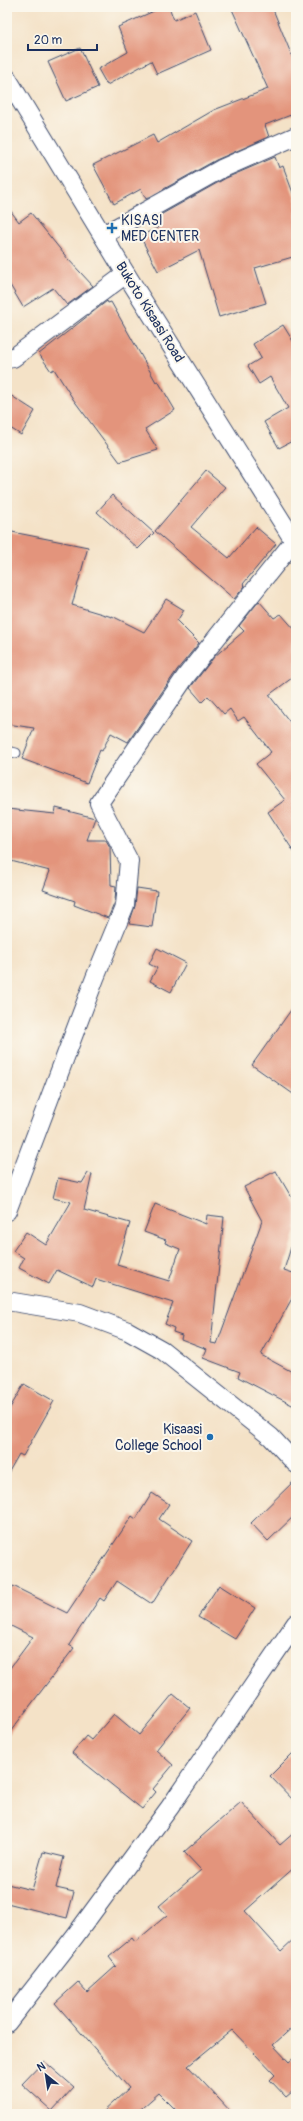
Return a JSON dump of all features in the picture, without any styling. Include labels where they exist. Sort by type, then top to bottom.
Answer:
[{"type":"street","name":"Bukoto Kisaasi Road","points":[[7,78],[126,274],[295,543]]},
{"type":"street","points":[[103,235],[221,169],[296,136]]},
{"type":"street","points":[[7,359],[13,358],[126,274]]},
{"type":"street","points":[[7,1211],[95,978],[126,905],[129,861],[99,803],[186,676],[295,543]]},
{"type":"street","points":[[7,1301],[80,1313],[128,1331],[162,1350],[271,1437],[296,1464]]},
{"type":"street","points":[[7,2024],[75,1936],[170,1807],[296,1623]]},
{"type":"building","points":[[163,7],[169,7],[174,20],[195,11],[211,50],[157,74],[151,61],[107,85],[98,69],[128,52],[118,27]]},
{"type":"building","points":[[231,7],[272,7],[296,66],[296,113],[265,125],[269,137],[216,160],[146,199],[141,189],[114,204],[93,165],[153,135],[157,143],[214,110],[268,89]]},
{"type":"building","points":[[80,48],[98,87],[66,101],[48,62]]},
{"type":"building","points":[[275,157],[279,168],[283,166],[296,201],[296,256],[255,268],[266,303],[219,317],[199,250],[158,271],[140,236],[160,227],[155,218],[226,178]]},
{"type":"building","points":[[7,206],[19,222],[31,213],[68,259],[93,286],[67,305],[53,288],[23,307],[7,280]]},
{"type":"building","points":[[107,301],[108,303],[111,302],[156,382],[158,381],[175,410],[145,429],[158,450],[120,462],[73,399],[54,369],[51,371],[39,354]]},
{"type":"building","points":[[283,325],[296,346],[296,439],[279,448],[264,422],[288,408],[270,377],[259,384],[248,366],[261,358],[253,344]]},
{"type":"building","points":[[7,393],[35,411],[21,435],[7,426]]},
{"type":"building","points":[[206,471],[225,487],[191,527],[229,558],[256,527],[276,544],[243,584],[245,586],[234,599],[155,531]]},
{"type":"building","points":[[112,495],[154,533],[138,549],[97,512]]},
{"type":"building","points":[[7,531],[88,547],[72,605],[112,616],[144,632],[166,599],[184,610],[177,621],[199,643],[177,670],[128,742],[111,733],[102,751],[100,750],[87,783],[22,759],[34,728],[7,724]]},
{"type":"building","points":[[259,601],[274,618],[281,614],[296,631],[296,675],[269,695],[296,730],[296,855],[268,812],[285,800],[256,764],[271,752],[244,717],[238,721],[230,709],[224,714],[208,696],[202,702],[190,688],[214,657],[244,631],[239,626]]},
{"type":"building","points":[[56,808],[95,818],[87,840],[106,840],[110,847],[111,885],[116,886],[115,902],[108,918],[74,905],[75,901],[43,890],[50,871],[7,860],[7,809],[55,814]]},
{"type":"building","points":[[137,888],[157,891],[152,927],[129,924],[135,906]]},
{"type":"building","points":[[157,948],[186,963],[171,992],[150,981],[157,968],[149,964]]},
{"type":"building","points":[[296,1003],[296,1096],[252,1065]]},
{"type":"building","points":[[276,1171],[296,1205],[296,1231],[284,1270],[296,1274],[296,1291],[261,1355],[296,1374],[296,1407],[238,1377],[240,1372],[203,1358],[207,1349],[181,1339],[182,1335],[173,1332],[174,1328],[165,1324],[173,1303],[96,1279],[93,1287],[57,1270],[49,1284],[19,1268],[24,1258],[13,1251],[26,1232],[46,1245],[71,1202],[53,1198],[58,1178],[82,1183],[88,1173],[92,1174],[84,1210],[130,1223],[117,1265],[169,1281],[180,1249],[165,1243],[166,1240],[144,1232],[155,1204],[206,1224],[207,1215],[224,1217],[211,1343],[217,1344],[262,1221],[244,1187]]},
{"type":"building","points":[[24,1384],[54,1401],[23,1456],[19,1454],[7,1475],[7,1413]]},
{"type":"building","points":[[296,1479],[296,1514],[268,1541],[251,1523]]},
{"type":"building","points":[[152,1493],[169,1504],[159,1519],[192,1541],[152,1604],[117,1581],[104,1601],[100,1598],[69,1645],[74,1648],[7,1736],[7,1672],[33,1637],[7,1624],[7,1599],[13,1586],[67,1613],[132,1516],[136,1519]]},
{"type":"building","points":[[219,1585],[255,1608],[235,1639],[198,1617]]},
{"type":"building","points":[[173,1694],[190,1708],[156,1750],[173,1765],[153,1789],[156,1792],[142,1809],[72,1753],[86,1736],[91,1740],[114,1714],[139,1735]]},
{"type":"building","points":[[296,1750],[296,1803],[270,1776]]},
{"type":"building","points":[[241,1802],[280,1845],[296,1831],[296,1866],[245,1911],[281,1951],[296,1937],[296,2024],[273,2045],[289,2062],[296,2056],[296,2097],[292,2092],[286,2097],[270,2080],[275,2075],[232,2030],[188,2066],[233,2114],[180,2114],[159,2093],[135,2114],[101,2114],[129,2088],[55,2003],[78,1982],[87,1992],[116,1966],[109,1957],[132,1938],[135,1942],[167,1915],[159,1906],[201,1870],[184,1852]]},
{"type":"building","points":[[43,1852],[64,1857],[56,1888],[74,1892],[67,1918],[7,1903],[7,1884],[32,1890]]},
{"type":"building","points":[[44,2061],[74,2087],[52,2111],[22,2084]]},
{"type":"place","name":"KISASI MED CENTER","points":[[112,228]]},
{"type":"place","name":"Kisaasi College School","points":[[210,1437]]}]
